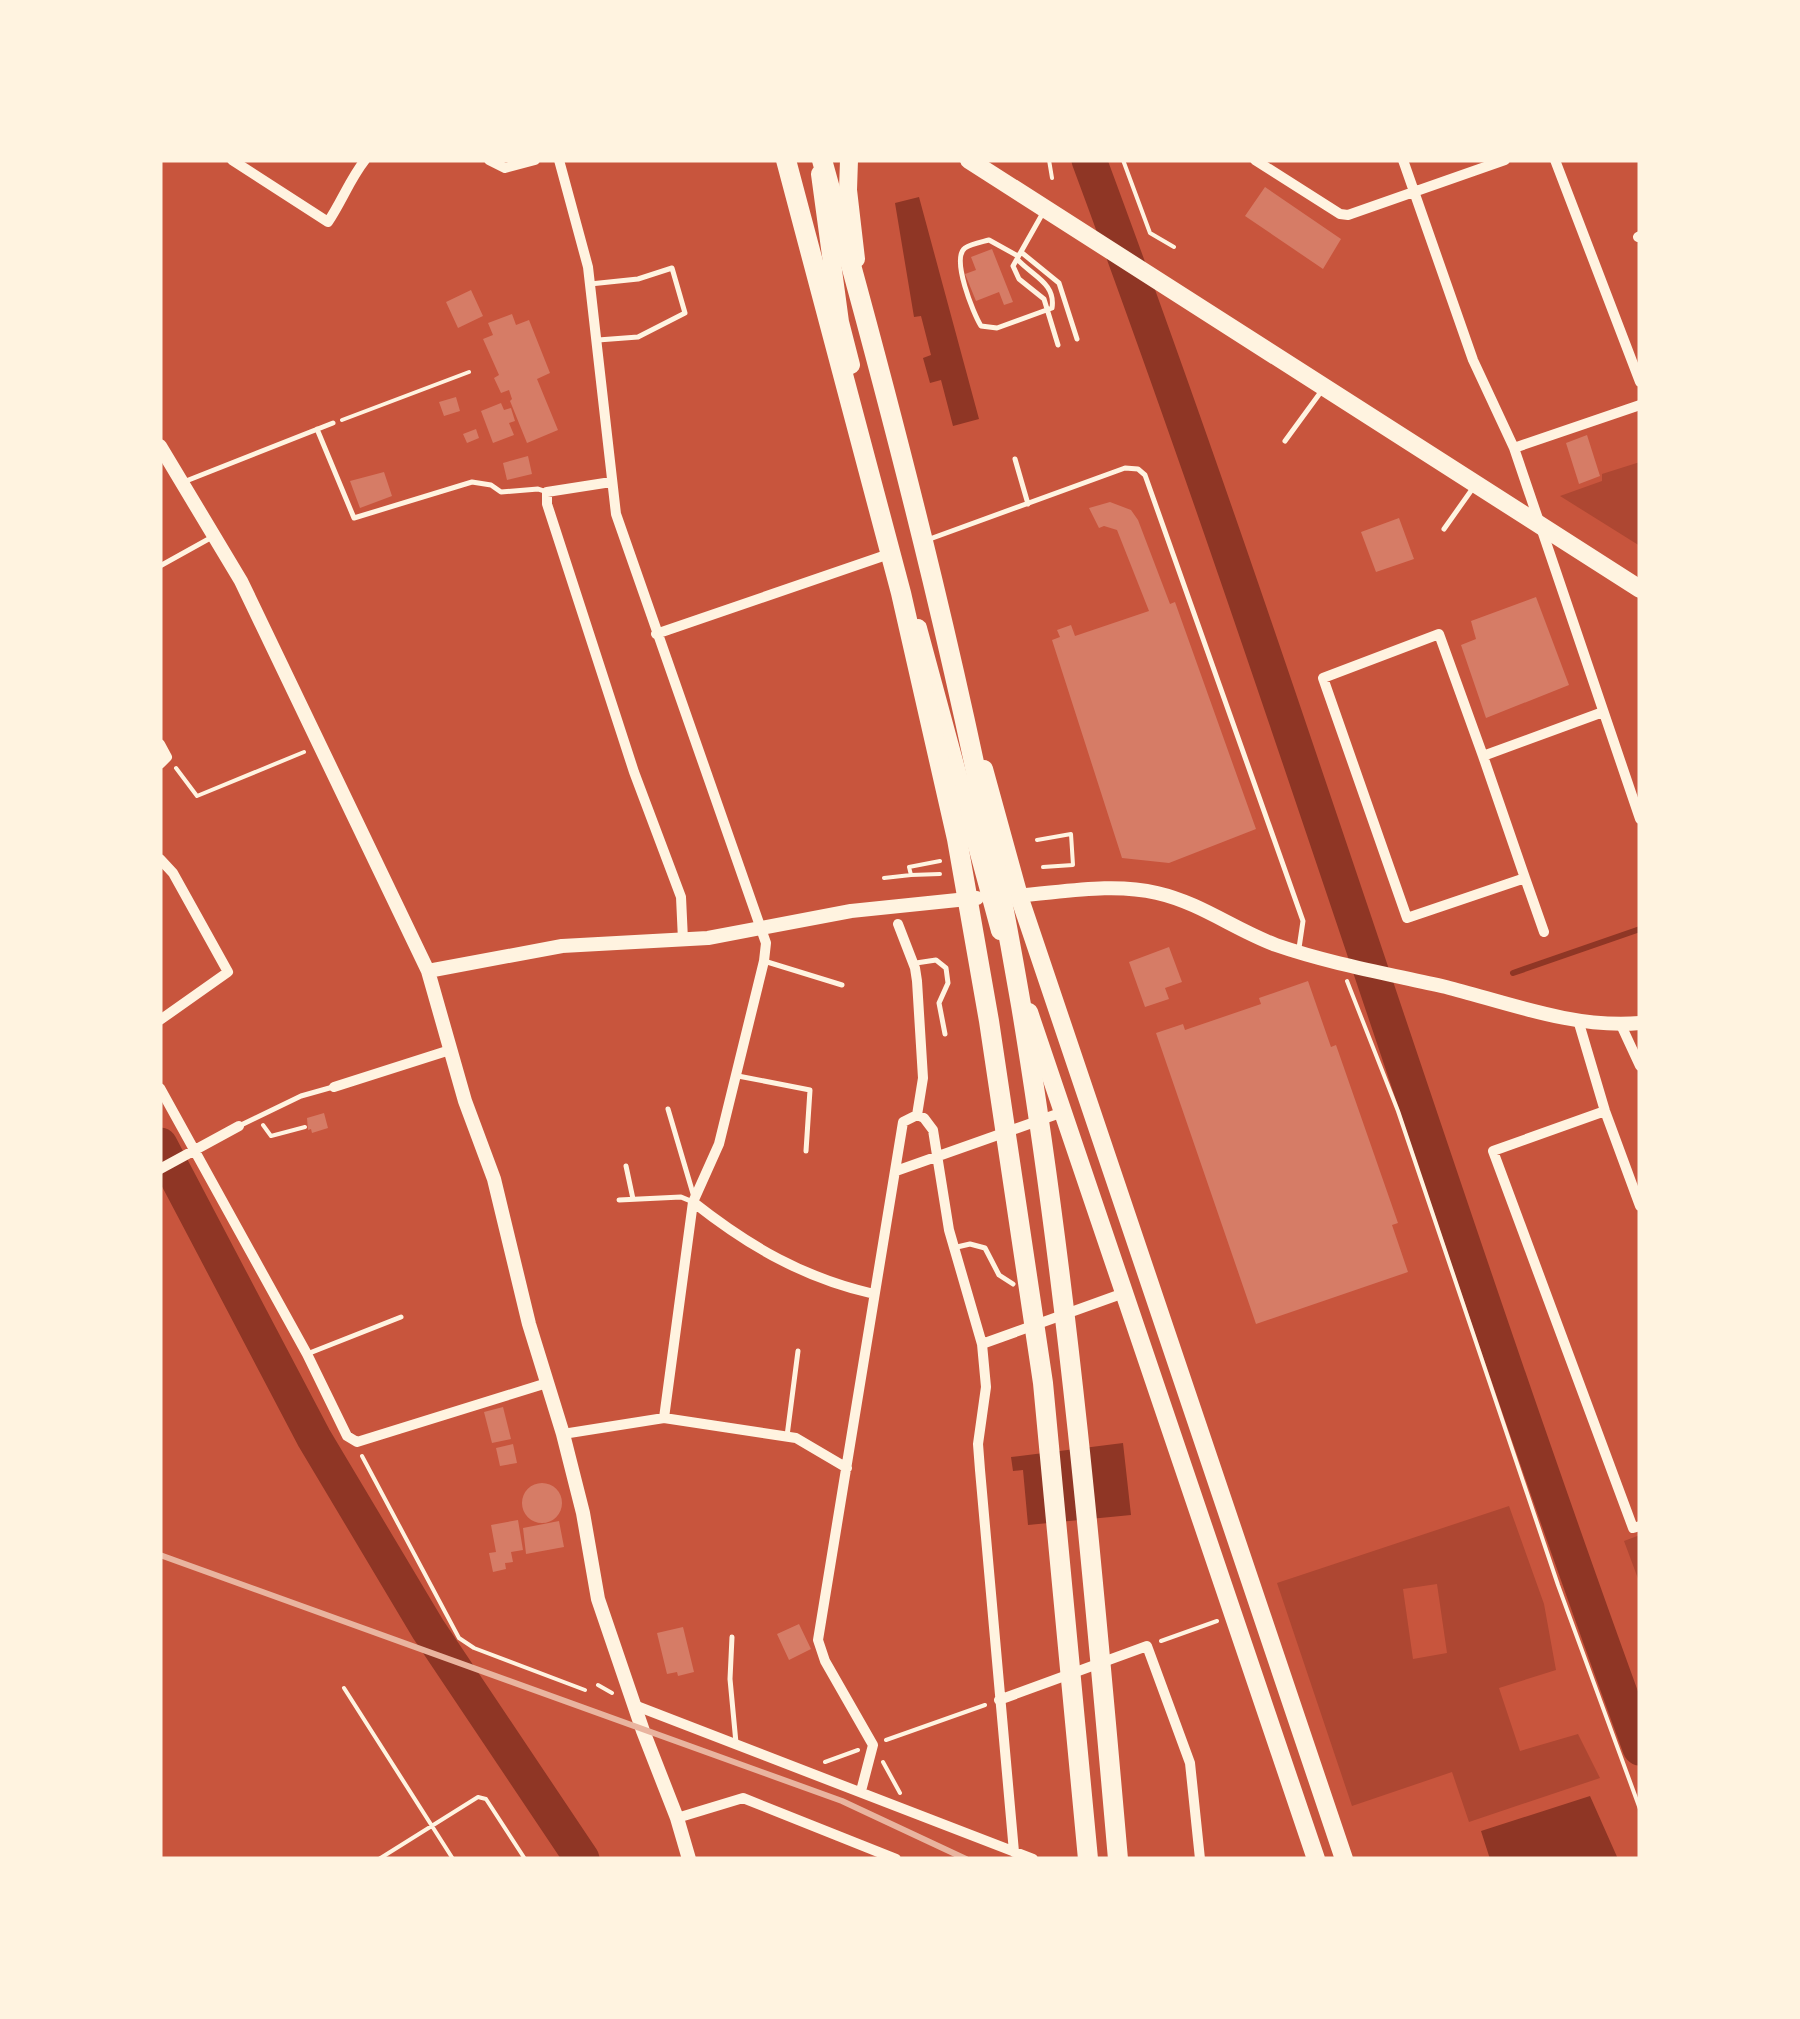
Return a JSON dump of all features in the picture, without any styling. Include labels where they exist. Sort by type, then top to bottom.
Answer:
[{"type":"highway","points":[[786,160],[905,612],[956,839],[990,1021],[1043,1382],[1088,1859]]},
{"type":"highway","points":[[821,160],[935,582],[1018,987],[1073,1380],[1118,1859]]},
{"type":"main road","points":[[821,160],[840,322],[990,897],[1316,1859]]},
{"type":"main road","points":[[848,160],[863,316],[1019,896],[1344,1859]]},
{"type":"main road","points":[[969,160],[1640,589]]},
{"type":"street","points":[[232,160],[328,222],[365,160]]},
{"type":"street","points":[[488,160],[504,168],[536,160]]},
{"type":"street","points":[[559,160],[588,267],[616,514],[763,928],[764,961],[719,1144],[694,1201],[664,1418]]},
{"type":"street","points":[[1255,160],[1340,214],[1348,215],[1505,160]]},
{"type":"street","points":[[1403,160],[1473,360],[1514,448],[1603,712],[1637,798],[1640,818]]},
{"type":"street","points":[[1555,160],[1640,382]]},
{"type":"street","points":[[1514,448],[1640,405]]},
{"type":"street","points":[[160,446],[216,536],[321,744],[428,971],[494,1179],[583,1513],[598,1599],[677,1818],[688,1859]]},
{"type":"street","points":[[611,482],[547,492],[547,504],[594,654],[681,896],[682,940]]},
{"type":"street","points":[[656,634],[898,550]]},
{"type":"street","points":[[1525,878],[1407,918],[1323,678],[1439,634],[1525,878],[1544,932]]},
{"type":"street","points":[[1482,756],[1603,712]]},
{"type":"street","points":[[160,744],[164,760]]},
{"type":"street","points":[[160,859],[173,873],[228,972],[160,1020]]},
{"type":"street","points":[[428,971],[562,946],[682,940],[851,910],[1108,889],[1154,892],[1209,911],[1258,938],[1342,963],[1578,1020],[1640,1023]]},
{"type":"street","points":[[898,924],[913,964],[923,1078],[917,1116]]},
{"type":"street","points":[[1578,1020],[1605,1111],[1640,1206]]},
{"type":"street","points":[[1621,1025],[1640,1066]]},
{"type":"street","points":[[334,1087],[450,1050]]},
{"type":"street","points":[[160,1088],[191,1151],[307,1354],[347,1436],[357,1442],[546,1383]]},
{"type":"street","points":[[1605,1111],[1493,1151],[1632,1528],[1640,1526]]},
{"type":"street","points":[[896,1171],[1063,1112]]},
{"type":"street","points":[[917,1116],[930,1124],[954,1248],[982,1344],[986,1387],[979,1454],[1014,1852]]},
{"type":"street","points":[[861,1791],[872,1745],[825,1661],[818,1640],[904,1122],[917,1116]]},
{"type":"street","points":[[160,1169],[240,1126]]},
{"type":"street","points":[[694,1201],[740,1239],[780,1260],[830,1284],[874,1294]]},
{"type":"street","points":[[982,1344],[1124,1293]]},
{"type":"street","points":[[563,1434],[664,1418],[787,1436],[847,1468]]},
{"type":"street","points":[[999,1700],[1147,1646],[1190,1763],[1200,1859]]},
{"type":"street","points":[[634,1705],[1033,1859]]},
{"type":"street","points":[[677,1818],[743,1798],[896,1859]]},
{"type":"lane","points":[[1046,209],[1012,266],[1016,275],[1041,294],[1058,345]]},
{"type":"lane","points":[[1019,256],[1049,287],[1054,304],[1047,311],[996,328],[987,328],[977,320],[960,268],[960,253],[989,240],[1019,256],[1060,283],[1078,339]]},
{"type":"lane","points":[[590,284],[638,279],[672,268],[685,313],[638,337],[595,340]]},
{"type":"lane","points":[[1286,441],[1324,387]]},
{"type":"lane","points":[[184,482],[333,423]]},
{"type":"lane","points":[[317,429],[354,518],[472,482],[500,492],[547,492]]},
{"type":"lane","points":[[1015,460],[1028,504]]},
{"type":"lane","points":[[922,542],[1125,468],[1138,469],[1145,475],[1304,922],[1298,951]]},
{"type":"lane","points":[[1444,529],[1474,485]]},
{"type":"lane","points":[[160,566],[216,536]]},
{"type":"lane","points":[[913,964],[936,960],[946,968],[948,983],[939,1003],[945,1034]]},
{"type":"lane","points":[[764,961],[842,985]]},
{"type":"lane","points":[[735,1075],[810,1090],[806,1151]]},
{"type":"lane","points":[[240,1126],[325,1086],[334,1087]]},
{"type":"lane","points":[[668,1109],[694,1201]]},
{"type":"lane","points":[[626,1166],[634,1200]]},
{"type":"lane","points":[[619,1200],[681,1197],[694,1201]]},
{"type":"lane","points":[[954,1248],[970,1244],[985,1248],[999,1276],[1013,1284]]},
{"type":"lane","points":[[307,1354],[402,1317]]},
{"type":"lane","points":[[787,1436],[798,1351]]},
{"type":"lane","points":[[732,1637],[730,1679],[736,1743]]},
{"type":"path","points":[[1049,160],[1052,178]]},
{"type":"path","points":[[1123,160],[1150,233],[1174,247]]},
{"type":"path","points":[[333,423],[469,372]]},
{"type":"path","points":[[164,760],[198,796],[321,744]]},
{"type":"path","points":[[1038,840],[1072,834],[1074,865],[1043,867]]},
{"type":"path","points":[[911,875],[910,867],[940,860]]},
{"type":"path","points":[[884,878],[940,874]]},
{"type":"path","points":[[1342,963],[1398,1111],[1558,1585],[1640,1809]]},
{"type":"path","points":[[257,1117],[271,1136],[304,1127]]},
{"type":"path","points":[[357,1442],[459,1638],[474,1648],[585,1690]]},
{"type":"path","points":[[1147,1646],[1217,1621]]},
{"type":"path","points":[[344,1688],[453,1859]]},
{"type":"path","points":[[813,1772],[823,1762],[999,1700]]},
{"type":"path","points":[[872,1745],[912,1812]]},
{"type":"path","points":[[379,1859],[478,1797],[486,1799],[525,1859]]},
{"type":"shaded area","points":[[919,197],[979,419],[953,426],[941,380],[930,383],[923,358],[931,355],[921,316],[914,317],[895,203]]},
{"type":"shaded area","points":[[1640,462],[1640,546],[1560,496],[1602,481],[1602,474]]},
{"type":"shaded area","points":[[1123,1443],[1131,1515],[1028,1525],[1023,1470],[1013,1471],[1011,1457]]},
{"type":"shaded area","points":[[1509,1506],[1544,1604],[1556,1670],[1499,1688],[1520,1751],[1578,1734],[1600,1778],[1469,1822],[1452,1772],[1352,1806],[1277,1583]],"holes":[[[1437,1584],[1447,1653],[1413,1659],[1403,1589]]]},
{"type":"shaded area","points":[[1640,1535],[1640,1584],[1624,1541]]},
{"type":"shaded area","points":[[1590,1796],[1618,1859],[1490,1859],[1481,1831]]},
{"type":"building","points":[[1265,187],[1341,239],[1323,269],[1245,216]]},
{"type":"building","points":[[992,249],[1013,302],[1004,305],[999,292],[976,301],[965,274],[976,270],[971,257]]},
{"type":"building","points":[[471,290],[483,316],[458,328],[446,302]]},
{"type":"building","points":[[512,314],[516,325],[529,320],[550,373],[537,379],[558,430],[527,443],[509,390],[501,393],[494,378],[499,375],[483,339],[493,335],[488,323]]},
{"type":"building","points":[[456,397],[460,411],[444,416],[439,402]]},
{"type":"building","points":[[501,403],[504,410],[511,408],[515,421],[509,423],[514,435],[493,443],[481,411]]},
{"type":"building","points":[[476,429],[479,438],[467,443],[463,434]]},
{"type":"building","points":[[1587,435],[1600,476],[1579,484],[1566,443]]},
{"type":"building","points":[[528,456],[532,474],[507,480],[503,463]]},
{"type":"building","points":[[384,472],[392,496],[360,508],[350,481]]},
{"type":"building","points":[[1110,502],[1131,510],[1138,520],[1170,604],[1175,602],[1256,829],[1169,863],[1122,858],[1052,640],[1060,637],[1057,630],[1071,625],[1075,636],[1149,611],[1117,530],[1099,528],[1089,508]]},
{"type":"building","points":[[1399,518],[1414,559],[1376,572],[1361,532]]},
{"type":"building","points":[[1536,597],[1569,685],[1486,718],[1461,645],[1476,639],[1471,621]]},
{"type":"building","points":[[1169,947],[1182,982],[1165,988],[1169,999],[1145,1007],[1129,962]]},
{"type":"building","points":[[1308,981],[1331,1047],[1336,1045],[1398,1223],[1392,1225],[1408,1272],[1256,1324],[1156,1033],[1183,1024],[1185,1030],[1261,1004],[1259,998]]},
{"type":"building","points":[[324,1113],[328,1128],[312,1133],[308,1130],[307,1118]]},
{"type":"building","points":[[503,1407],[511,1439],[492,1443],[484,1412]]},
{"type":"building","points":[[513,1444],[517,1463],[500,1466],[496,1448]]},
{"type":"building","points":[[542,1483],[556,1489],[562,1503],[556,1517],[542,1523],[528,1517],[522,1503],[528,1489]]},
{"type":"building","points":[[518,1520],[523,1550],[511,1552],[513,1562],[505,1563],[506,1569],[493,1572],[489,1553],[496,1552],[491,1525]]},
{"type":"building","points":[[559,1521],[564,1547],[526,1554],[523,1528]]},
{"type":"building","points":[[799,1624],[811,1649],[789,1660],[777,1634]]},
{"type":"building","points":[[683,1627],[694,1672],[667,1674],[657,1633]]},
{"type":"waterway","points":[[1089,160],[1161,357],[1500,1352],[1640,1748]]},
{"type":"waterway","points":[[1513,973],[1640,929]]},
{"type":"waterway","points":[[160,1145],[314,1438],[428,1629],[582,1859]]},
{"type":"railway","points":[[160,1555],[842,1801],[966,1859]]}]
